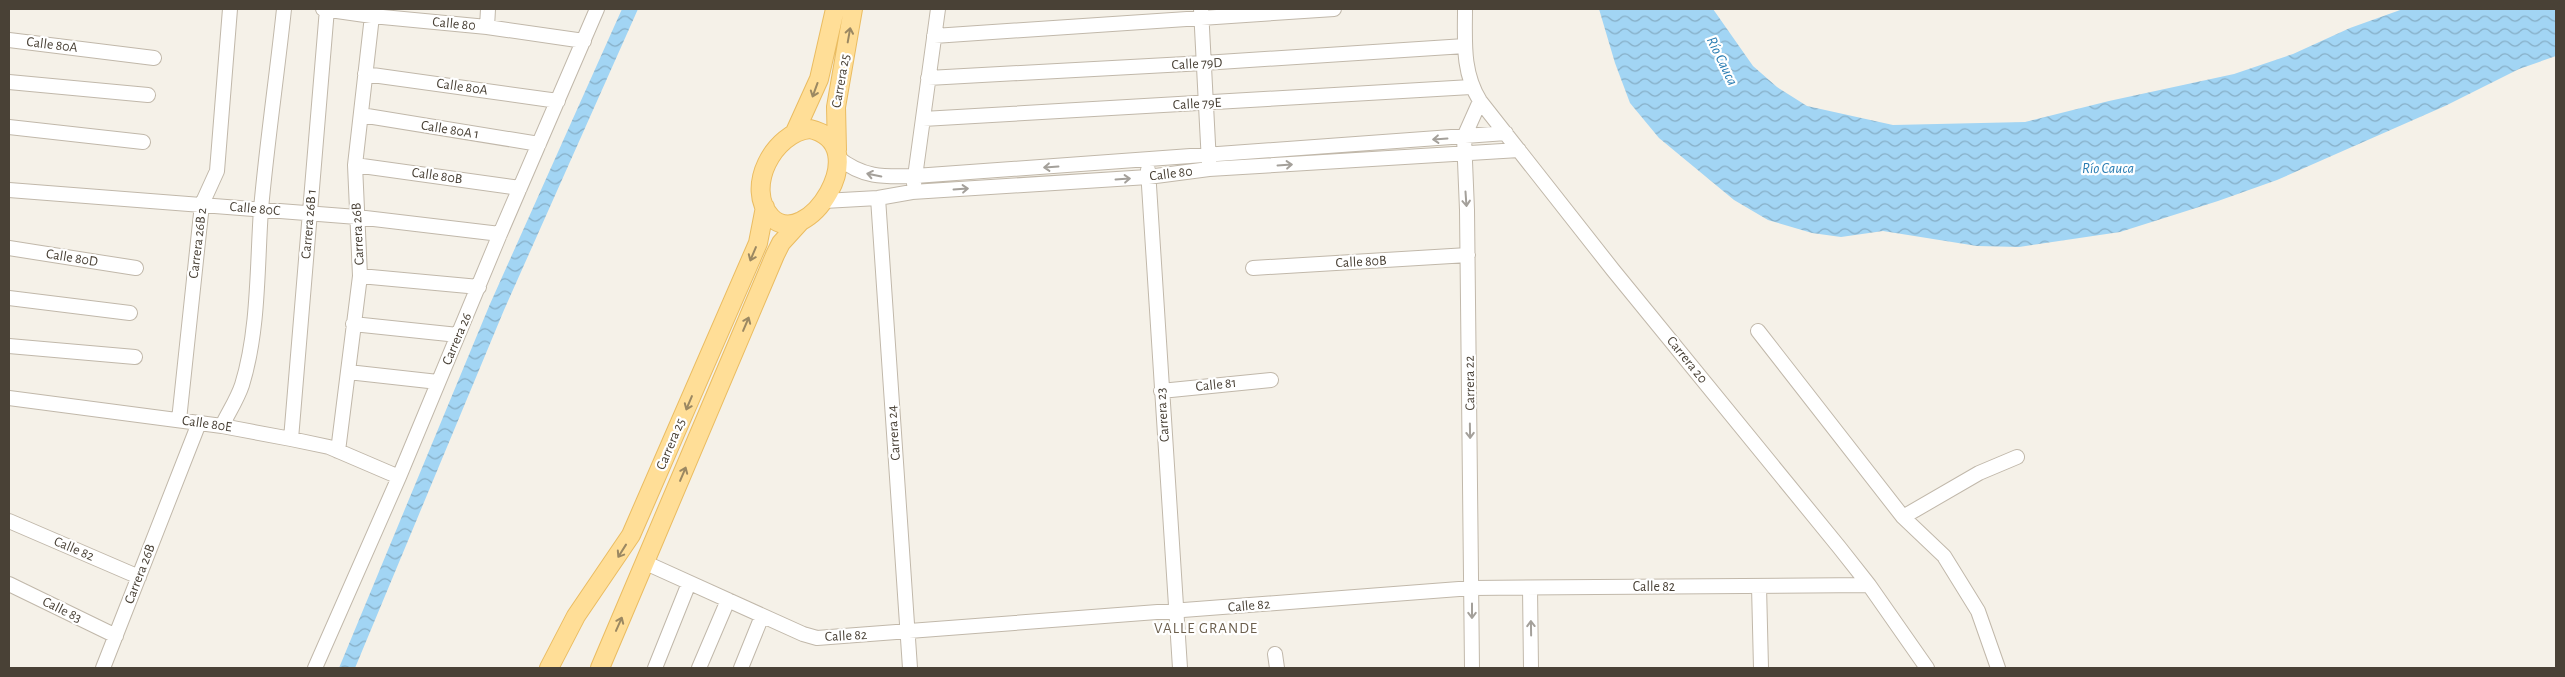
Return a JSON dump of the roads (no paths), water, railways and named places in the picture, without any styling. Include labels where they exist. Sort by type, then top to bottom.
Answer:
[{"type":"main road","name":"Carrera 25","points":[[795,132],[819,79],[835,9]]},
{"type":"main road","name":"Carrera 25","points":[[837,155],[836,107],[853,9]]},
{"type":"main road","points":[[810,129],[822,133],[833,143],[837,155],[833,181],[824,201],[815,211],[801,221],[791,224],[772,218],[765,207],[762,185],[765,168],[779,143],[795,132],[810,129]]},
{"type":"main road","name":"Carrera 25","points":[[549,668],[576,616],[632,535],[758,243],[765,207]]},
{"type":"main road","name":"Carrera 25","points":[[600,668],[646,563],[774,255],[781,243],[801,221]]},
{"type":"street","name":"Carrera 26B 2","points":[[179,420],[202,204],[217,171],[230,9]]},
{"type":"street","points":[[222,426],[241,388],[246,371],[261,245],[261,210],[284,9]]},
{"type":"street","name":"Calle 80","points":[[326,9],[372,16],[487,27],[584,42]]},
{"type":"street","name":"Carrera 26B 1","points":[[291,439],[326,9]]},
{"type":"street","points":[[487,27],[488,9]]},
{"type":"street","name":"Carrera 26","points":[[315,668],[399,477],[500,234],[597,9]]},
{"type":"street","points":[[912,192],[938,9]]},
{"type":"street","points":[[934,36],[1201,14],[1334,9]]},
{"type":"street","points":[[1465,9],[1465,46]]},
{"type":"street","points":[[1201,14],[1209,169]]},
{"type":"street","name":"Carrera 26B","points":[[338,451],[360,276],[354,165],[372,16]]},
{"type":"street","name":"Calle 80A","points":[[9,40],[154,58]]},
{"type":"street","name":"Calle 79D","points":[[928,78],[1465,46]]},
{"type":"street","name":"Carrera 20","points":[[1465,46],[1467,74],[1471,87],[1480,101],[1869,585],[1927,668]]},
{"type":"street","name":"Calle 80A","points":[[365,74],[558,100]]},
{"type":"street","points":[[9,82],[148,95]]},
{"type":"street","name":"Calle 79E","points":[[923,119],[1471,87]]},
{"type":"street","name":"Carrera 22","points":[[1472,668],[1468,255],[1463,153],[1464,137],[1480,101]]},
{"type":"street","name":"Calle 80A 1","points":[[361,115],[539,144]]},
{"type":"street","points":[[9,127],[143,142]]},
{"type":"street","name":"Calle 80","points":[[837,155],[860,172],[884,177],[915,176],[1147,161],[1506,133]]},
{"type":"street","name":"Calle 80","points":[[824,201],[878,198],[912,192],[1148,177],[1209,169],[1519,150]]},
{"type":"street","name":"Carrera 23","points":[[1147,161],[1180,668]]},
{"type":"street","name":"Calle 80B","points":[[354,165],[520,188]]},
{"type":"street","name":"Calle 80C","points":[[9,190],[357,217],[500,234]]},
{"type":"street","name":"Carrera 24","points":[[878,198],[910,668]]},
{"type":"street","name":"Calle 80D","points":[[9,248],[136,268]]},
{"type":"street","name":"Calle 80B","points":[[1254,268],[1468,255]]},
{"type":"street","points":[[360,276],[479,287]]},
{"type":"street","points":[[9,298],[130,314]]},
{"type":"street","points":[[353,324],[458,335]]},
{"type":"street","points":[[1758,331],[1903,517],[1944,556],[1978,611],[1998,668]]},
{"type":"street","points":[[9,346],[135,357]]},
{"type":"street","points":[[348,372],[438,382]]},
{"type":"street","name":"Calle 81","points":[[1161,391],[1271,380]]},
{"type":"street","name":"Calle 80E","points":[[9,398],[222,426],[291,439],[338,451],[399,477]]},
{"type":"street","name":"Carrera 26B","points":[[103,668],[199,423]]},
{"type":"street","points":[[1903,517],[1978,473],[2017,457]]},
{"type":"street","name":"Calle 82","points":[[9,521],[139,577]]},
{"type":"street","name":"Calle 82","points":[[646,563],[803,634],[817,638],[1472,588],[1869,585]]},
{"type":"street","points":[[655,668],[689,583]]},
{"type":"street","name":"Calle 83","points":[[9,584],[116,636]]},
{"type":"street","points":[[1760,586],[1761,668]]},
{"type":"street","points":[[1530,588],[1531,668]]},
{"type":"street","points":[[699,668],[728,600]]},
{"type":"street","points":[[741,668],[762,616]]},
{"type":"street","points":[[1276,654],[1277,668]]},
{"type":"water","points":[[622,9],[638,9],[504,310],[355,668],[339,668],[490,304]]},
{"type":"water","name":"Río Cauca","points":[[1599,9],[1713,9],[1753,66],[1777,87],[1807,106],[1893,125],[2025,122],[2109,101],[2234,74],[2293,54],[2350,28],[2403,9],[2556,9],[2556,56],[2519,69],[2445,106],[2277,180],[2218,201],[2120,232],[2019,247],[1977,246],[1883,231],[1841,237],[1812,233],[1768,220],[1734,200],[1659,138],[1630,103],[1615,63]]},
{"type":"district","name":"VALLE GRANDE","points":[[1206,628]]}]
